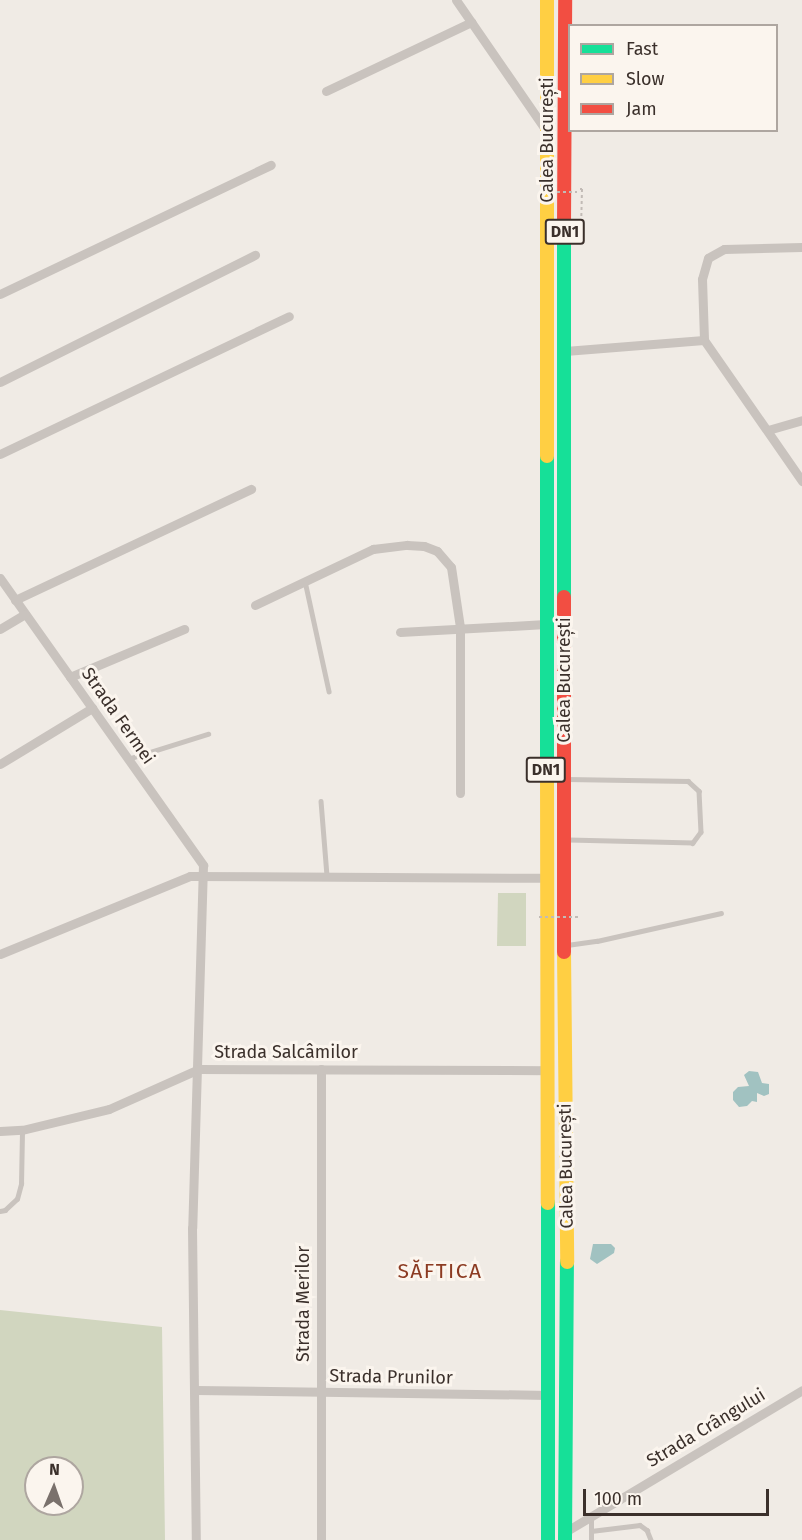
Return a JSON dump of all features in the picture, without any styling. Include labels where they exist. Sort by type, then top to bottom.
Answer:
[{"type":"highway","name":"Calea București","points":[[548,0],[546,624],[548,1540]]},
{"type":"highway","name":"Calea București","points":[[565,0],[564,945],[568,1326],[565,1536]]},
{"type":"street","points":[[456,0],[547,133]]},
{"type":"street","points":[[326,91],[471,22]]},
{"type":"street","points":[[0,294],[271,165]]},
{"type":"street","points":[[802,247],[724,249],[708,258],[703,268],[702,279],[704,340],[802,481]]},
{"type":"street","points":[[0,381],[255,255]]},
{"type":"street","points":[[0,454],[289,316]]},
{"type":"street","points":[[565,351],[704,340]]},
{"type":"street","points":[[768,430],[802,420]]},
{"type":"street","points":[[15,600],[250,489]]},
{"type":"street","points":[[255,605],[373,549],[407,545],[424,546],[437,551],[451,567],[460,627],[460,793]]},
{"type":"street","name":"Strada Fermei","points":[[0,578],[203,865],[205,875]]},
{"type":"street","points":[[0,629],[25,614]]},
{"type":"street","points":[[399,632],[546,624]]},
{"type":"street","points":[[70,677],[184,629]]},
{"type":"street","points":[[0,764],[92,708]]},
{"type":"street","points":[[0,954],[176,880],[205,875],[546,878]]},
{"type":"street","points":[[196,1540],[196,1390],[192,1228],[205,875]]},
{"type":"street","name":"Strada Salcâmilor","points":[[0,1131],[22,1130],[109,1109],[199,1069],[548,1070]]},
{"type":"street","name":"Strada Merilor","points":[[321,1069],[321,1540]]},
{"type":"street","name":"Strada Prunilor","points":[[196,1390],[548,1395]]},
{"type":"street","name":"Strada Crângului","points":[[565,1536],[591,1516],[802,1390]]},
{"type":"lane","points":[[304,581],[329,691]]},
{"type":"lane","points":[[128,759],[208,734]]},
{"type":"lane","points":[[564,779],[688,781],[699,791],[701,832],[693,843],[564,840]]},
{"type":"lane","points":[[321,801],[327,876]]},
{"type":"lane","points":[[564,945],[597,941],[721,913]]},
{"type":"lane","points":[[0,1211],[6,1210],[17,1199],[21,1184],[22,1130]]},
{"type":"lane","points":[[591,1516],[591,1540]]},
{"type":"lane","points":[[591,1531],[640,1526],[647,1530],[651,1540]]},
{"type":"path","points":[[539,192],[577,192]]},
{"type":"path","points":[[539,917],[579,916]]},
{"type":"green space","points":[[498,893],[526,893],[526,946],[497,946]]},
{"type":"green space","points":[[0,1310],[162,1327],[165,1540],[0,1540]]},
{"type":"water","points":[[749,1071],[758,1072],[762,1083],[769,1084],[769,1094],[764,1096],[757,1093],[757,1102],[752,1101],[747,1106],[739,1107],[733,1100],[733,1092],[738,1087],[749,1086],[744,1075]]},
{"type":"water","points":[[593,1244],[611,1244],[615,1248],[614,1253],[597,1264],[590,1259]]},
{"type":"traffic: fast","points":[[564,227],[564,597]]},
{"type":"traffic: fast","points":[[547,456],[547,768]]},
{"type":"traffic: fast","points":[[548,1203],[548,1540]]},
{"type":"traffic: fast","points":[[565,1540],[567,1262]]},
{"type":"traffic: slow","points":[[547,0],[547,456]]},
{"type":"traffic: slow","points":[[547,768],[548,1203]]},
{"type":"traffic: slow","points":[[564,952],[567,1262]]},
{"type":"traffic: jam","points":[[564,227],[565,0]]},
{"type":"traffic: jam","points":[[564,597],[564,952]]},
{"type":"district","name":"SĂFTICA","points":[[440,1271]]}]
